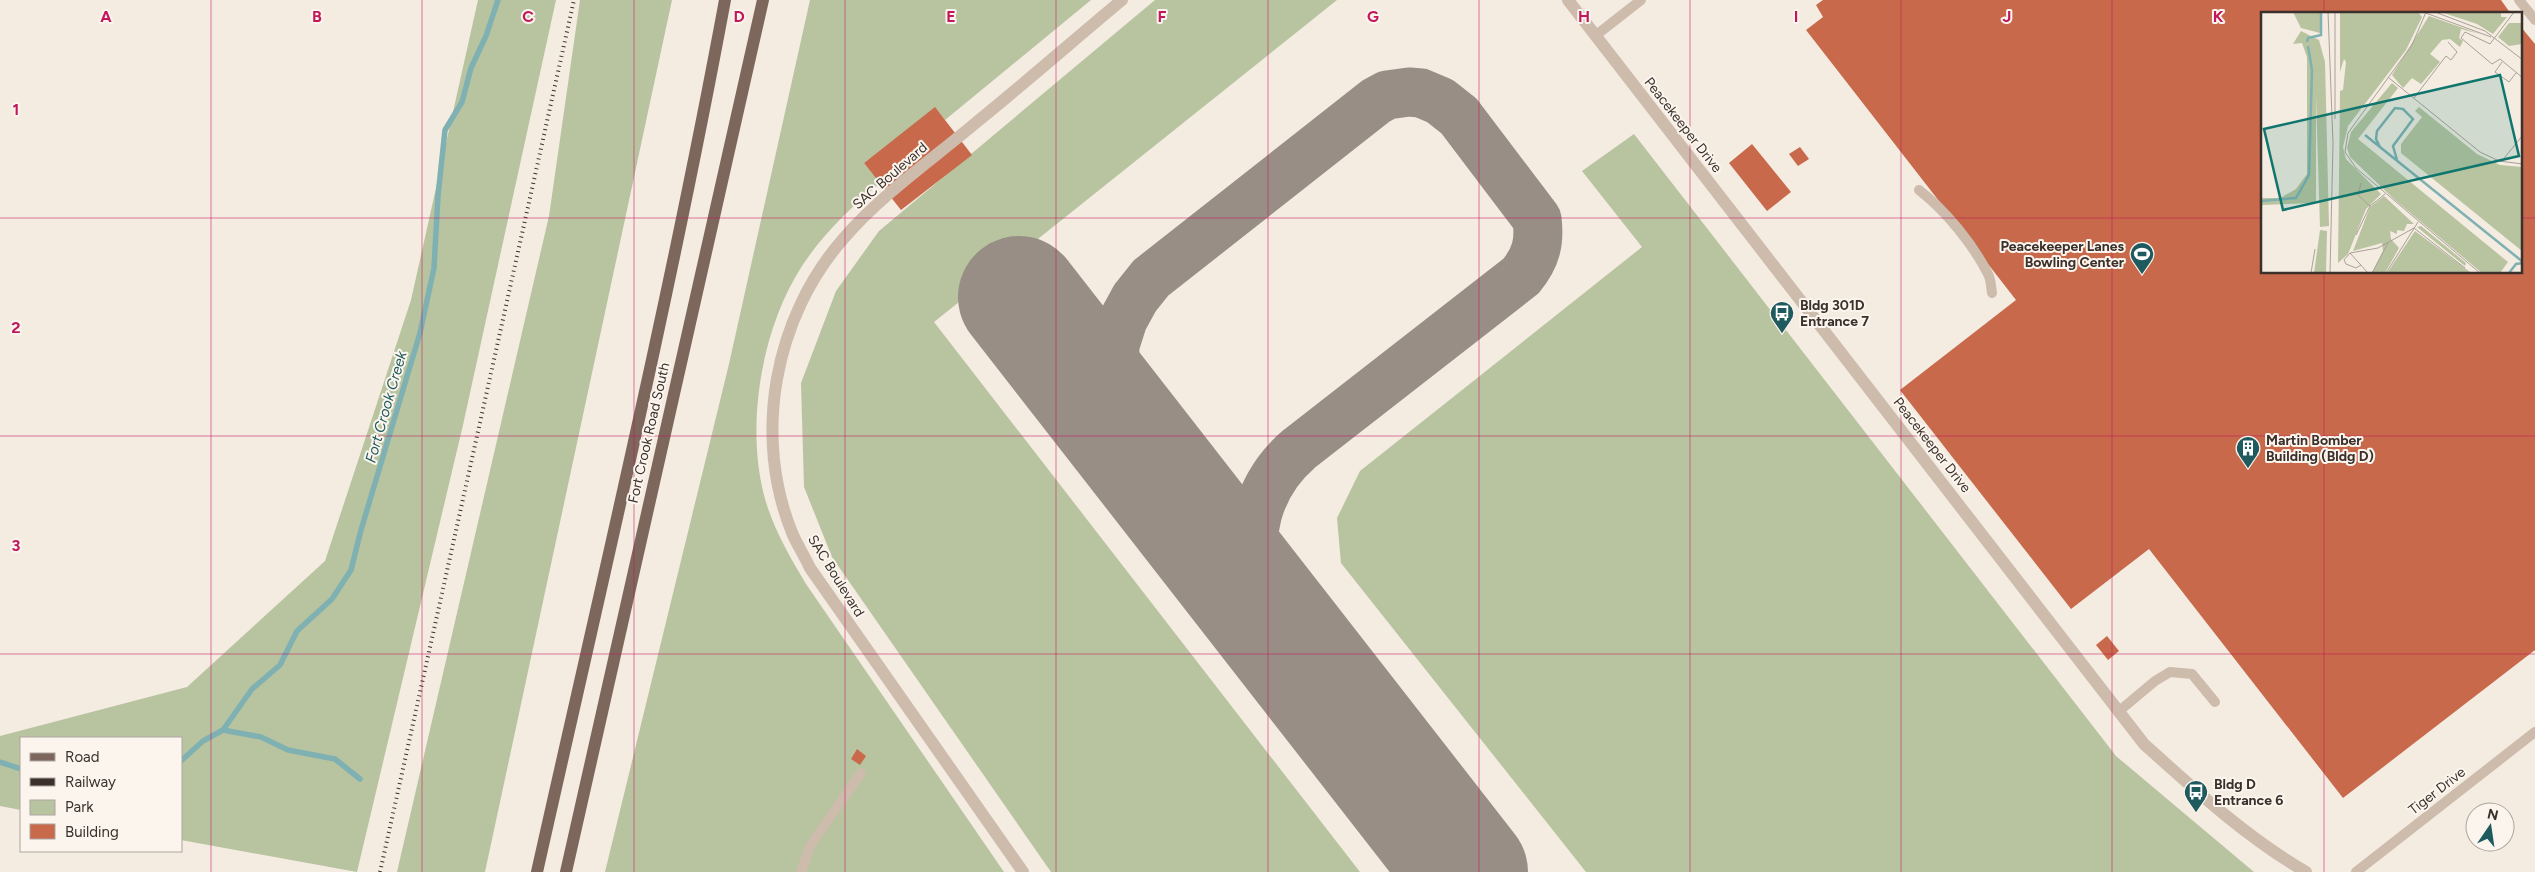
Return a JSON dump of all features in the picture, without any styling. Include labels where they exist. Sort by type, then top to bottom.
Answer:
[{"type":"main road","name":"Fort Crook Road South","points":[[537,872],[697,150],[725,0]]},
{"type":"main road","points":[[697,150],[733,0]]},
{"type":"main road","name":"Fort Crook Road South","points":[[566,872],[763,0]]},
{"type":"street","name":"SAC Boulevard","points":[[1023,872],[839,611],[806,560],[793,535],[777,478],[772,422],[775,394],[781,360],[793,320],[816,275],[844,237],[922,167],[1122,0]]},
{"type":"street","name":"Peacekeeper Drive","points":[[1568,0],[2144,744],[2202,797],[2257,840],[2306,872]]},
{"type":"lane","points":[[1596,36],[1641,0]]},
{"type":"lane","points":[[2520,0],[2535,20]]},
{"type":"lane","points":[[1919,190],[1936,203],[1969,244],[1989,275],[1992,293]]},
{"type":"lane","points":[[2118,712],[2155,681],[2170,672],[2192,674],[2215,702]]},
{"type":"lane","name":"Tiger Drive","points":[[2356,872],[2535,732]]},
{"type":"lane","points":[[801,872],[810,846],[861,773]]},
{"type":"green space","points":[[478,0],[556,0],[463,425],[357,872],[182,840],[182,737],[20,737],[20,810],[0,806],[0,736],[187,687],[325,561],[411,300]]},
{"type":"green space","points":[[580,0],[672,0],[485,872],[397,872],[549,216]]},
{"type":"green space","points":[[810,0],[1091,0],[945,120],[935,108],[864,163],[880,183],[848,211],[828,232],[802,266],[788,291],[776,319],[767,348],[757,410],[759,471],[765,499],[773,522],[788,553],[806,584],[1004,872],[605,872],[729,364]]},
{"type":"green space","points":[[1155,0],[1337,0],[934,322],[1360,872],[1051,872],[832,557],[804,487],[801,383],[836,291],[879,231]]},
{"type":"green space","points":[[1634,134],[2116,756],[2254,872],[1586,872],[1341,563],[1337,518],[1360,471],[1642,247],[1582,171]]},
{"type":"building","name":"Martin Bomber Building (Bldg D)","points":[[1823,0],[2501,0],[2510,12],[2261,12],[2261,274],[2522,274],[2522,28],[2535,44],[2535,650],[2343,798],[2149,549],[2071,609],[1900,390],[2016,300],[1806,30],[1823,17],[1816,5]]},
{"type":"building","points":[[935,107],[972,155],[901,210],[864,163]]},
{"type":"building","points":[[1752,144],[1791,192],[1767,211],[1729,163]]},
{"type":"building","points":[[1800,147],[1809,159],[1798,166],[1789,154]]},
{"type":"building","points":[[2107,636],[2119,651],[2108,660],[2096,645]]},
{"type":"building","points":[[857,749],[866,756],[860,765],[851,759]]},
{"type":"waterway","name":"Fort Crook Creek","points":[[182,760],[203,741],[223,730],[252,689],[280,665],[297,631],[332,599],[351,570],[361,530],[420,333],[434,268],[438,196],[445,130],[462,102],[471,68],[486,36],[498,0]]},
{"type":"waterway","points":[[223,730],[261,737],[288,750],[335,759],[360,779]]},
{"type":"waterway","name":"Fort Crook Creek","points":[[0,762],[20,769]]},
{"type":"taxiway","points":[[1141,454],[1123,416],[1114,387],[1115,345],[1123,320],[1135,298],[1151,278],[1376,101],[1387,95],[1409,92],[1421,93],[1440,101],[1459,116],[1537,219],[1538,235],[1536,249],[1530,263],[1521,276],[1299,449],[1273,479],[1264,496],[1258,514],[1254,533],[1253,553],[1255,572],[1261,592],[1279,630]]},
{"type":"runway","points":[[1019,297],[1467,872]]},
{"type":"railway","points":[[380,872],[574,0]]},
{"type":"place","name":"Peacekeeper Lanes Bowling Center","points":[[2142,275]]},
{"type":"place","name":"Bldg 301D Entrance 7","points":[[1782,334]]},
{"type":"place","name":"Martin Bomber Building (Bldg D)","points":[[2248,469]]},
{"type":"place","name":"Bldg D Entrance 6","points":[[2196,813]]}]
